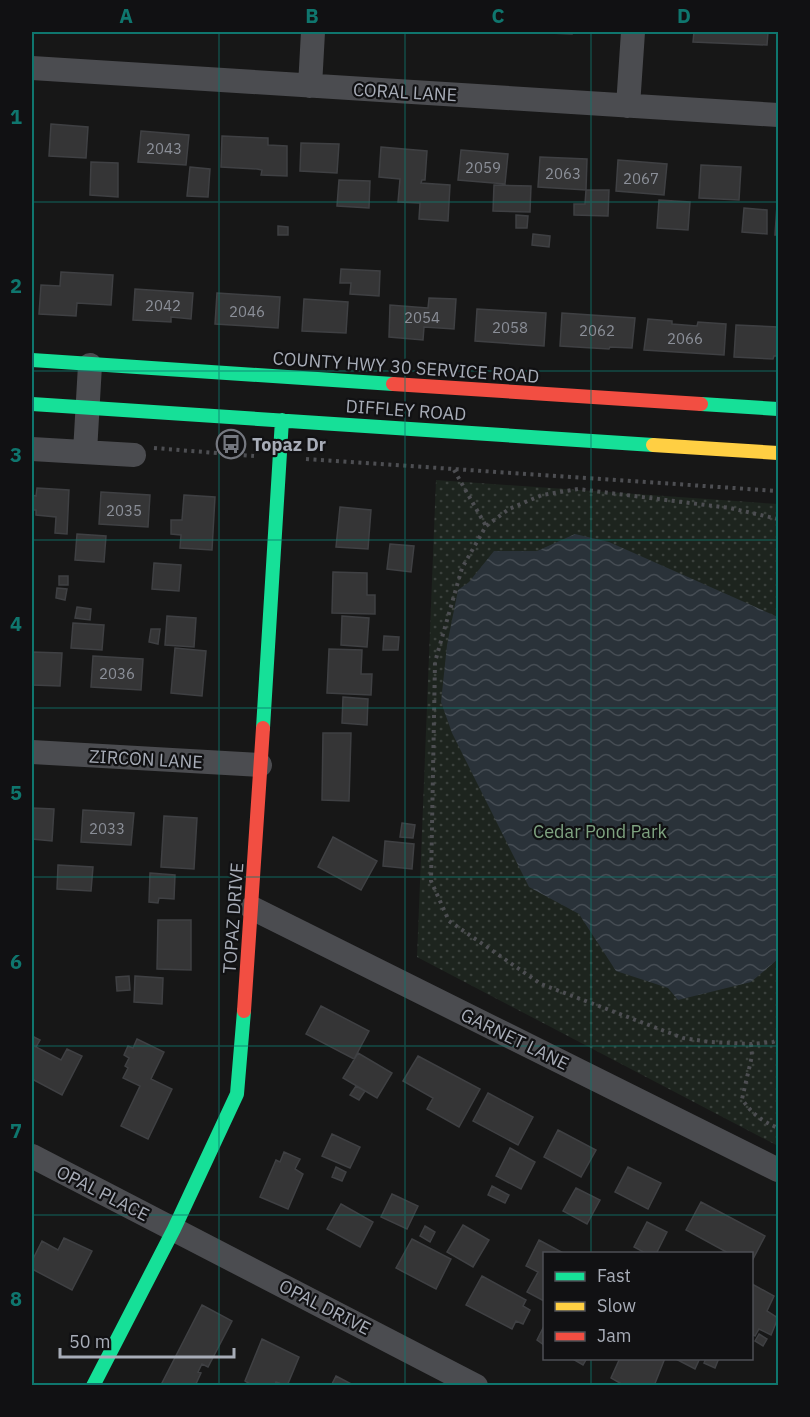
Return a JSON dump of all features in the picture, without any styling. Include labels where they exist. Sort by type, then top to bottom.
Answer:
[{"type":"street","points":[[310,86],[313,32]]},
{"type":"street","points":[[628,106],[633,32]]},
{"type":"street","name":"CORAL LANE","points":[[32,68],[778,115]]},
{"type":"street","name":"COUNTY HWY 30 SERVICE ROAD","points":[[32,360],[778,409]]},
{"type":"street","points":[[85,452],[90,365]]},
{"type":"street","name":"DIFFLEY ROAD","points":[[32,404],[778,453]]},
{"type":"street","name":"TOPAZ DRIVE","points":[[93,1386],[174,1229],[237,1094],[252,908],[282,420]]},
{"type":"street","points":[[32,449],[134,455]]},
{"type":"street","name":"ZIRCON LANE","points":[[32,752],[261,765]]},
{"type":"street","name":"GARNET LANE","points":[[252,908],[778,1170]]},
{"type":"street","name":"OPAL PLACE","points":[[32,1156],[174,1229]]},
{"type":"street","name":"OPAL DRIVE","points":[[174,1229],[476,1386]]},
{"type":"path","points":[[134,455],[150,448],[778,491]]},
{"type":"path","points":[[454,470],[486,526]]},
{"type":"path","points":[[778,519],[730,508],[578,489],[542,495],[509,509],[486,526],[462,568],[435,662],[431,881],[449,921],[541,984],[683,1038],[751,1044],[778,1040]]},
{"type":"path","points":[[751,1044],[752,1056],[742,1099],[752,1113],[765,1123],[778,1128]]},
{"type":"green space","name":"Cedar Pond Park","points":[[436,480],[778,504],[778,1146],[417,957]]},
{"type":"water","points":[[575,534],[609,542],[778,617],[778,959],[751,982],[678,1000],[668,988],[616,971],[579,914],[529,887],[452,733],[441,702],[447,645],[458,590],[469,582],[494,551],[537,551]]},
{"type":"building","points":[[525,32],[572,32],[572,34]]},
{"type":"building","points":[[694,32],[768,32],[767,45],[693,42]]},
{"type":"building","points":[[51,124],[88,127],[86,158],[49,156]]},
{"type":"building","points":[[141,131],[189,135],[186,165],[138,162]]},
{"type":"building","points":[[222,136],[268,138],[268,145],[287,146],[287,176],[261,175],[262,170],[257,169],[221,167]]},
{"type":"building","points":[[301,143],[339,144],[337,173],[300,171]]},
{"type":"building","points":[[381,147],[427,151],[425,180],[421,183],[450,185],[448,221],[419,219],[420,203],[398,202],[400,179],[379,177]]},
{"type":"building","points":[[461,150],[508,154],[505,184],[458,180]]},
{"type":"building","points":[[540,157],[587,159],[586,190],[538,187]]},
{"type":"building","points":[[618,160],[667,164],[664,195],[616,191]]},
{"type":"building","points":[[91,162],[118,163],[118,197],[90,195]]},
{"type":"building","points":[[701,165],[741,167],[739,200],[699,198]]},
{"type":"building","points":[[190,167],[210,169],[208,197],[187,196]]},
{"type":"building","points":[[339,180],[370,181],[369,208],[337,206]]},
{"type":"building","points":[[494,185],[531,186],[530,212],[493,211]]},
{"type":"building","points":[[586,190],[609,190],[608,216],[574,215],[574,204],[585,204]]},
{"type":"building","points":[[659,200],[690,202],[688,230],[657,228]]},
{"type":"building","points":[[777,205],[778,235],[775,235]]},
{"type":"building","points":[[744,208],[767,210],[767,234],[742,232]]},
{"type":"building","points":[[516,215],[528,216],[527,228],[516,228]]},
{"type":"building","points":[[278,226],[288,227],[288,235],[278,235]]},
{"type":"building","points":[[533,234],[550,236],[549,247],[532,245]]},
{"type":"building","points":[[341,269],[380,271],[379,296],[350,294],[351,283],[340,283]]},
{"type":"building","points":[[61,272],[113,275],[111,305],[77,303],[76,316],[39,314],[41,285],[60,286]]},
{"type":"building","points":[[135,289],[193,293],[191,319],[171,317],[171,322],[133,320]]},
{"type":"building","points":[[217,293],[280,297],[278,328],[215,324]]},
{"type":"building","points":[[429,298],[456,299],[454,329],[424,327],[423,340],[389,337],[390,305],[428,308]]},
{"type":"building","points":[[304,299],[348,302],[346,333],[302,331]]},
{"type":"building","points":[[477,309],[546,313],[544,346],[475,341]]},
{"type":"building","points":[[562,313],[635,318],[632,348],[560,346]]},
{"type":"building","points":[[648,319],[697,326],[698,322],[726,324],[724,355],[644,350]]},
{"type":"building","points":[[736,325],[778,327],[778,356],[774,356],[773,359],[734,357]]},
{"type":"building","points":[[37,488],[69,490],[67,534],[55,533],[56,517],[36,515],[36,510],[32,510],[32,495],[36,496]]},
{"type":"building","points":[[101,492],[150,495],[148,527],[99,524]]},
{"type":"building","points":[[184,495],[215,497],[212,550],[180,548],[181,535],[171,534],[171,520],[182,520]]},
{"type":"building","points":[[340,507],[371,510],[368,549],[336,547]]},
{"type":"building","points":[[77,534],[106,536],[104,562],[75,560]]},
{"type":"building","points":[[390,544],[414,546],[411,572],[387,569]]},
{"type":"building","points":[[154,563],[181,565],[179,591],[152,589]]},
{"type":"building","points":[[333,572],[367,573],[367,595],[375,595],[375,614],[332,613]]},
{"type":"building","points":[[59,576],[68,576],[68,585],[59,585]]},
{"type":"building","points":[[57,588],[67,589],[65,600],[56,598]]},
{"type":"building","points":[[77,607],[91,609],[90,620],[75,618]]},
{"type":"building","points":[[167,616],[196,618],[194,647],[165,645]]},
{"type":"building","points":[[342,616],[369,618],[367,647],[341,645]]},
{"type":"building","points":[[73,623],[104,625],[102,650],[71,648]]},
{"type":"building","points":[[151,629],[160,629],[158,644],[149,642]]},
{"type":"building","points":[[384,636],[399,637],[398,650],[383,650]]},
{"type":"building","points":[[175,648],[206,651],[202,696],[171,693]]},
{"type":"building","points":[[329,649],[362,650],[361,674],[372,674],[371,695],[327,693]]},
{"type":"building","points":[[32,652],[62,653],[60,686],[32,685]]},
{"type":"building","points":[[93,656],[143,659],[141,690],[91,687]]},
{"type":"building","points":[[343,697],[368,699],[367,725],[342,723]]},
{"type":"building","points":[[323,733],[351,733],[349,801],[322,800]]},
{"type":"building","points":[[32,808],[54,809],[52,841],[32,839]]},
{"type":"building","points":[[83,810],[134,813],[131,845],[81,842]]},
{"type":"building","points":[[164,816],[197,818],[194,869],[161,867]]},
{"type":"building","points":[[402,823],[415,825],[413,838],[400,837]]},
{"type":"building","points":[[333,837],[377,861],[361,890],[318,867]]},
{"type":"building","points":[[385,841],[414,844],[412,869],[383,866]]},
{"type":"building","points":[[58,865],[93,867],[91,891],[57,889]]},
{"type":"building","points":[[150,873],[175,875],[174,899],[159,898],[158,903],[149,902]]},
{"type":"building","points":[[158,920],[191,920],[191,970],[157,969]]},
{"type":"building","points":[[129,976],[130,990],[117,991],[116,977]]},
{"type":"building","points":[[135,976],[163,978],[162,1004],[134,1002]]},
{"type":"building","points":[[321,1006],[369,1031],[354,1059],[306,1034]]},
{"type":"building","points":[[32,1036],[40,1040],[36,1047],[61,1060],[67,1049],[82,1056],[62,1095],[32,1079]]},
{"type":"building","points":[[137,1039],[164,1052],[151,1079],[172,1089],[148,1139],[121,1126],[140,1086],[123,1078],[128,1068],[125,1066],[129,1058],[124,1055],[128,1046],[133,1048]]},
{"type":"building","points":[[358,1053],[392,1073],[377,1098],[343,1078]]},
{"type":"building","points":[[418,1056],[480,1089],[459,1127],[427,1109],[433,1098],[403,1081]]},
{"type":"building","points":[[356,1086],[365,1091],[359,1100],[350,1095]]},
{"type":"building","points":[[488,1093],[533,1117],[518,1145],[473,1121]]},
{"type":"building","points":[[558,1130],[596,1150],[581,1177],[544,1157]]},
{"type":"building","points":[[332,1134],[360,1147],[350,1168],[322,1156]]},
{"type":"building","points":[[510,1148],[535,1162],[521,1189],[496,1176]]},
{"type":"building","points":[[284,1152],[300,1159],[295,1169],[303,1174],[288,1209],[260,1197],[276,1160],[280,1162]]},
{"type":"building","points":[[336,1167],[346,1172],[342,1181],[332,1177]]},
{"type":"building","points":[[628,1167],[661,1183],[648,1209],[615,1192]]},
{"type":"building","points":[[492,1186],[509,1195],[505,1203],[488,1195]]},
{"type":"building","points":[[576,1188],[600,1200],[587,1224],[563,1211]]},
{"type":"building","points":[[392,1194],[418,1206],[407,1229],[381,1217]]},
{"type":"building","points":[[701,1202],[765,1236],[753,1259],[753,1252],[726,1252],[686,1230]]},
{"type":"building","points":[[341,1204],[373,1222],[360,1247],[327,1229]]},
{"type":"building","points":[[647,1222],[667,1232],[657,1252],[643,1252],[634,1247]]},
{"type":"building","points":[[463,1225],[489,1240],[473,1267],[447,1252]]},
{"type":"building","points":[[425,1226],[435,1232],[430,1242],[420,1236]]},
{"type":"building","points":[[64,1238],[92,1251],[72,1290],[32,1269],[32,1261],[42,1241],[58,1250]]},
{"type":"building","points":[[412,1239],[451,1259],[436,1289],[396,1268]]},
{"type":"building","points":[[539,1240],[561,1252],[543,1252],[543,1300],[527,1292],[538,1272],[526,1266]]},
{"type":"building","points":[[482,1276],[526,1300],[523,1306],[530,1310],[523,1324],[516,1321],[512,1329],[466,1305]]},
{"type":"building","points":[[753,1285],[774,1296],[767,1311],[778,1318],[771,1335],[759,1329],[755,1336],[753,1335]]},
{"type":"building","points":[[202,1305],[232,1321],[208,1367],[202,1364],[195,1386],[168,1386],[162,1383]]},
{"type":"building","points":[[543,1328],[543,1344],[537,1340]]},
{"type":"building","points":[[759,1334],[767,1339],[763,1346],[755,1341]]},
{"type":"building","points":[[262,1339],[299,1357],[287,1386],[276,1382],[274,1386],[253,1386],[245,1381]]},
{"type":"building","points":[[574,1360],[586,1360],[583,1365]]},
{"type":"building","points":[[619,1360],[664,1360],[654,1386],[625,1386],[611,1378]]},
{"type":"building","points":[[678,1360],[699,1360],[695,1369]]},
{"type":"building","points":[[705,1360],[718,1360],[715,1368],[704,1363]]},
{"type":"building","points":[[336,1376],[355,1386],[331,1386]]},
{"type":"traffic: fast","points":[[32,360],[393,384]]},
{"type":"traffic: fast","points":[[32,404],[653,445]]},
{"type":"traffic: fast","points":[[701,404],[778,409]]},
{"type":"traffic: fast","points":[[263,728],[282,420]]},
{"type":"traffic: fast","points":[[93,1386],[174,1229],[237,1094],[244,1011]]},
{"type":"traffic: slow","points":[[653,445],[778,453]]},
{"type":"traffic: jam","points":[[393,384],[701,404]]},
{"type":"traffic: jam","points":[[244,1011],[263,728]]},
{"type":"place","name":"Topaz Dr","points":[[231,444]]}]
